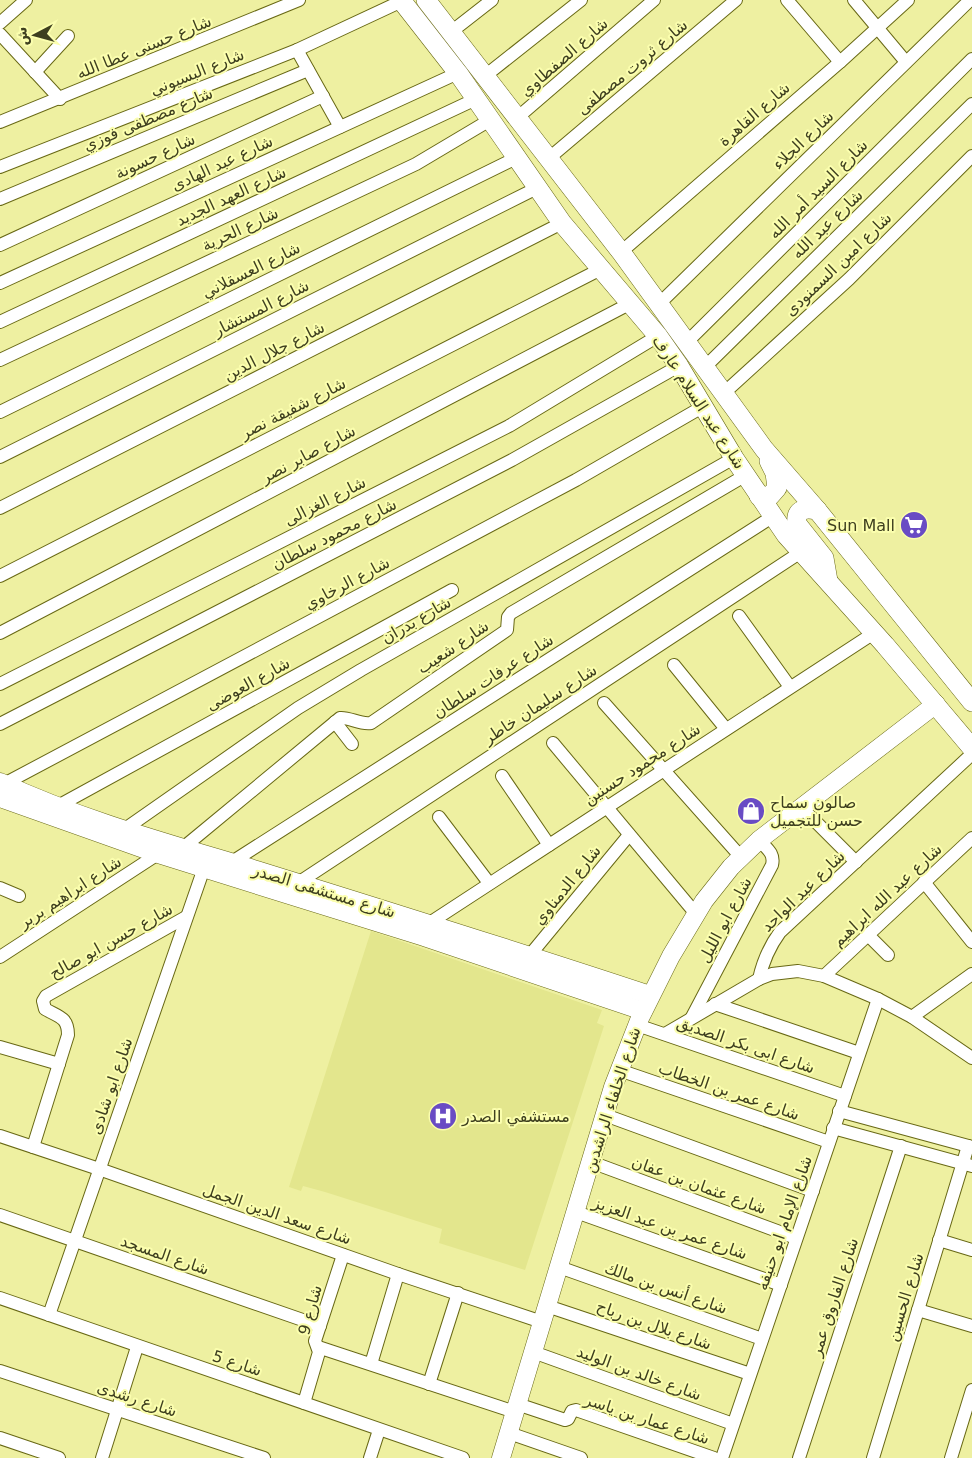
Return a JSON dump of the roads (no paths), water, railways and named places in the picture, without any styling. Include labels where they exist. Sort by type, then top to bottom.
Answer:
[{"type":"main road","name":"شارع عبد السلام عارف","points":[[402,0],[458,73],[562,223],[658,336],[679,366],[772,517],[936,704],[972,748]]},
{"type":"main road","name":"شارع عبد السلام عارف","points":[[426,0],[621,252],[764,449],[817,510],[972,702]]},
{"type":"main road","points":[[759,496],[770,496],[777,488],[774,473],[764,449]]},
{"type":"main road","points":[[817,510],[806,508],[801,510],[796,519],[800,528],[824,558],[828,582]]},
{"type":"main road","name":"شارع الخلفاء الراشدين","points":[[501,1458],[619,1070],[650,995],[671,956],[704,902],[741,857],[759,840],[936,704]]},
{"type":"main road","name":"شارع مستشفى الصدر","points":[[1,793],[58,806],[125,829],[530,955],[650,995]]},
{"type":"main road","name":"شارع مستشفى الصدر","points":[[1,793],[158,854],[424,937],[640,1018]]},
{"type":"street","points":[[0,23],[26,0]]},
{"type":"street","name":"شارع حسنى عطا الله","points":[[0,122],[300,0]]},
{"type":"street","name":"شارع البسيوني","points":[[0,168],[297,50],[402,0]]},
{"type":"street","points":[[451,32],[492,0]]},
{"type":"street","points":[[485,76],[581,0]]},
{"type":"street","name":"شارع الصفطاوي","points":[[517,118],[654,0]]},
{"type":"street","name":"شارع ثروت مصطفى","points":[[548,159],[736,0]]},
{"type":"street","points":[[787,0],[840,62]]},
{"type":"street","points":[[854,0],[906,62]]},
{"type":"street","name":"شارع القاهرة","points":[[621,252],[840,62],[908,0]]},
{"type":"street","name":"شارع الجلاء","points":[[659,304],[970,0]]},
{"type":"street","points":[[0,34],[60,99]]},
{"type":"street","points":[[35,72],[68,36]]},
{"type":"street","points":[[297,50],[340,127]]},
{"type":"street","name":"شارع السيد أمر الله","points":[[687,342],[972,58]]},
{"type":"street","name":"شارع مصطفى فوزي","points":[[0,198],[308,70]]},
{"type":"street","name":"شارع عبد الهادى","points":[[0,283],[458,73]]},
{"type":"street","name":"شارع حسونة","points":[[0,245],[323,96]]},
{"type":"street","name":"شارع العهد الجديد","points":[[0,322],[476,99]]},
{"type":"street","name":"شارع عبد الله","points":[[705,367],[972,104]]},
{"type":"street","name":"شارع الحرية","points":[[0,360],[416,164],[490,120]]},
{"type":"street","name":"شارع امين السمنودى","points":[[724,393],[849,280],[972,156]]},
{"type":"street","name":"شارع العسقلاني","points":[[0,412],[516,158]]},
{"type":"street","name":"شارع المستشار","points":[[0,456],[537,188]]},
{"type":"street","name":"شارع جلال الدين","points":[[0,508],[562,223]]},
{"type":"street","name":"شارع شفيقة نصر","points":[[0,576],[601,269]]},
{"type":"street","name":"شارع صابر نصر","points":[[0,633],[631,303]]},
{"type":"street","name":"شارع الغزالى","points":[[0,684],[509,426],[658,336]]},
{"type":"street","name":"شارع محمود سلطان","points":[[0,724],[512,460],[679,366]]},
{"type":"street","name":"شارع الرخاوي","points":[[1,793],[576,480],[704,406]]},
{"type":"street","name":"شارع بدران","points":[[125,829],[290,714],[361,670],[734,458]]},
{"type":"street","name":"شارع شعيب","points":[[336,722],[343,718],[364,724],[371,723],[507,630],[508,616],[511,613],[746,476]]},
{"type":"street","name":"شارع عرفات سلطان","points":[[232,862],[772,517]]},
{"type":"street","name":"شارع سليمان خاطر","points":[[298,883],[801,552]]},
{"type":"street","name":"شارع العوضى","points":[[58,806],[452,590]]},
{"type":"street","points":[[739,616],[790,687]]},
{"type":"street","name":"شارع محمود حسنين","points":[[428,924],[874,633]]},
{"type":"street","points":[[674,665],[726,729]]},
{"type":"street","points":[[604,703],[741,857]]},
{"type":"street","points":[[184,847],[336,722],[352,744]]},
{"type":"street","points":[[553,743],[696,914]]},
{"type":"street","name":"شارع عبد الواحد","points":[[759,979],[766,955],[780,932],[972,754]]},
{"type":"street","points":[[502,776],[549,844]]},
{"type":"street","points":[[802,807],[856,862]]},
{"type":"street","points":[[439,818],[490,883]]},
{"type":"street","name":"شارع الدمناوي","points":[[530,955],[629,834]]},
{"type":"street","name":"شارع عبد الله ابراهيم","points":[[824,976],[972,838]]},
{"type":"street","name":"شارع ابو الليل","points":[[692,1018],[772,865],[771,853],[759,840]]},
{"type":"street","name":"شارع ابراهيم بربر","points":[[0,958],[158,854]]},
{"type":"street","name":"شارع ابو شادى","points":[[48,1315],[204,868]]},
{"type":"street","points":[[924,882],[972,942]]},
{"type":"street","points":[[0,888],[20,896]]},
{"type":"street","name":"شارع حسن ابو صالح","points":[[59,1064],[68,1035],[67,1024],[64,1019],[45,1010],[43,1001],[46,996],[186,917]]},
{"type":"street","points":[[868,935],[888,954]]},
{"type":"street","points":[[665,1034],[759,979],[772,974],[791,971],[811,972],[878,999],[912,1017],[972,1058]]},
{"type":"street","points":[[912,1017],[972,974]]},
{"type":"street","name":"شارع الإمام ابو حنيفه","points":[[722,1458],[878,999]]},
{"type":"street","points":[[715,1004],[859,1053]]},
{"type":"street","name":"شارع ابى بكر الصديق","points":[[640,1018],[665,1034],[845,1096]]},
{"type":"street","points":[[0,1047],[59,1064],[33,1146]]},
{"type":"street","name":"شارع عمر بن الخطاب","points":[[619,1070],[828,1142]]},
{"type":"street","points":[[839,1111],[970,1146]]},
{"type":"street","points":[[605,1116],[812,1191]]},
{"type":"street","points":[[833,1128],[967,1164]]},
{"type":"street","name":"شارع سعد الدين الجمل","points":[[0,1136],[398,1274],[458,1293],[545,1314]]},
{"type":"street","name":"شارع الفاروق عمر","points":[[799,1458],[900,1146]]},
{"type":"street","name":"شارع الحسين","points":[[873,1458],[939,1240],[967,1164],[970,1146]]},
{"type":"street","name":"شارع عثمان بن عفان","points":[[591,1162],[796,1238]]},
{"type":"street","name":"شارع عمر بن عبد العزيز","points":[[576,1212],[781,1285]]},
{"type":"street","name":"شارع المسجد","points":[[0,1215],[320,1326]]},
{"type":"street","points":[[939,1240],[972,1250]]},
{"type":"street","name":"شارع 9","points":[[304,1403],[319,1352],[315,1341],[343,1255]]},
{"type":"street","name":"شارع أنس بن مالك","points":[[559,1268],[762,1338]]},
{"type":"street","points":[[371,1364],[398,1274]]},
{"type":"street","points":[[429,1384],[458,1293]]},
{"type":"street","name":"شارع 5","points":[[0,1298],[136,1347],[463,1458]]},
{"type":"street","points":[[918,1310],[972,1326]]},
{"type":"street","name":"شارع بلال بن رباح","points":[[545,1314],[750,1374]]},
{"type":"street","points":[[318,1346],[429,1384],[516,1408]]},
{"type":"street","points":[[102,1458],[136,1347]]},
{"type":"street","name":"شارع خالد بن الوليد","points":[[533,1352],[733,1424]]},
{"type":"street","name":"شارع رشدى","points":[[0,1371],[264,1458]]},
{"type":"street","points":[[951,1458],[972,1390]]},
{"type":"street","name":"شارع عمار بن ياسر","points":[[516,1408],[565,1420],[568,1419],[572,1411],[576,1410],[714,1458]]},
{"type":"street","points":[[370,1458],[379,1430]]},
{"type":"street","points":[[508,1433],[580,1458]]},
{"type":"street","points":[[0,1438],[60,1458]]},
{"type":"place","name":"Sun Mall","points":[[914,525]]},
{"type":"place","name":"صالون سماح حسن للتجميل","points":[[751,811]]},
{"type":"place","name":"مستشفي الصدر","points":[[443,1116]]}]
